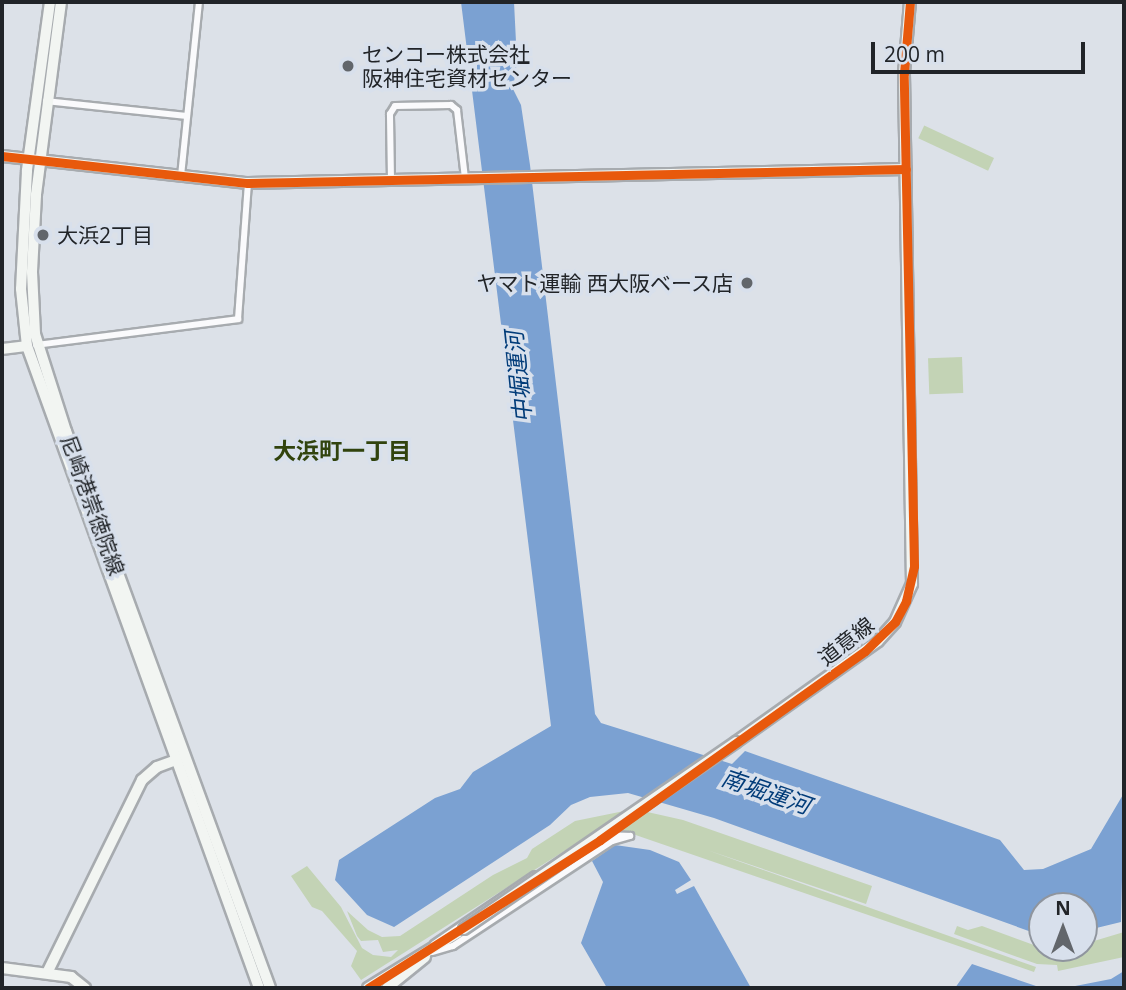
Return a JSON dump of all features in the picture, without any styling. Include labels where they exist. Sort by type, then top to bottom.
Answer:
[{"type":"street","name":"尼崎港崇徳院線","points":[[50,2],[21,289],[32,345],[176,760],[259,988]]},
{"type":"street","name":"尼崎港崇徳院線","points":[[34,160],[61,2]]},
{"type":"street","points":[[181,176],[199,2]]},
{"type":"street","name":"道意線","points":[[368,988],[427,954],[600,840],[878,641],[895,622],[912,584],[904,72],[910,2]]},
{"type":"street","points":[[46,101],[186,116]]},
{"type":"street","points":[[391,180],[390,114],[395,106],[451,105],[457,110],[465,178]]},
{"type":"street","points":[[2,156],[248,183],[906,169]]},
{"type":"street","points":[[2,349],[238,318],[248,183]]},
{"type":"street","name":"尼崎港崇徳院線","points":[[32,345],[270,988]]},
{"type":"street","points":[[47,973],[142,780],[157,767],[176,760]]},
{"type":"street","points":[[600,835],[630,836],[590,855],[453,946],[427,954],[440,937],[584,843],[600,835]]},
{"type":"street","name":"道意線","points":[[387,988],[427,954]]},
{"type":"street","points":[[2,968],[71,977],[85,988]]},
{"type":"green space","points":[[924,125],[994,158],[988,171],[918,138]]},
{"type":"green space","points":[[962,357],[963,393],[929,394],[928,358]]},
{"type":"green space","points":[[634,809],[683,820],[872,886],[866,904],[707,850],[1036,967],[1034,972],[624,831],[580,841],[361,980],[351,966],[357,951],[322,911],[312,907],[291,876],[307,866],[341,907],[362,948],[373,955],[391,957],[398,950],[383,952],[378,940],[361,941],[347,911],[368,930],[382,937],[400,936],[493,875],[527,858],[532,849],[575,821]]},
{"type":"green space","points":[[957,926],[968,930],[982,926],[1028,943],[1028,961],[954,934]]},
{"type":"green space","points":[[1124,932],[1124,957],[1058,971],[1057,965],[1031,962],[1098,962],[1098,940]]},
{"type":"water","points":[[461,2],[514,2],[517,62],[513,89],[521,105],[530,165],[595,714],[601,723],[732,764],[745,751],[1000,840],[1024,870],[1043,869],[1091,849],[1124,793],[1121,922],[1098,928],[1098,892],[1028,892],[1028,931],[714,818],[628,793],[590,797],[571,805],[550,825],[394,927],[367,915],[335,880],[339,860],[435,798],[460,789],[473,772],[551,726]]},
{"type":"water","points":[[615,845],[650,850],[679,862],[691,880],[675,890],[677,894],[694,886],[751,988],[607,988],[581,943],[603,882],[592,861]]},
{"type":"water","points":[[972,964],[1036,986],[1065,988],[955,988]]},
{"type":"water","points":[[1124,971],[1124,988],[1065,988],[1111,979]]},
{"type":"cycle path","points":[[368,988],[600,840],[865,651],[895,622],[906,601],[914,566],[904,73],[910,2]]},
{"type":"cycle path","points":[[2,156],[248,183],[906,169]]},
{"type":"place","name":"センコー株式会社 阪神住宅資材センター","points":[[348,66]]},
{"type":"place","name":"大浜2丁目","points":[[43,235]]},
{"type":"place","name":"ヤマト運輸 西大阪ベース店","points":[[747,283]]},
{"type":"district","name":"大浜町一丁目","points":[[342,450]]},
{"type":"water label","name":"中堀運河","points":[[518,377]]},
{"type":"water label","name":"南堀運河","points":[[766,791]]}]
